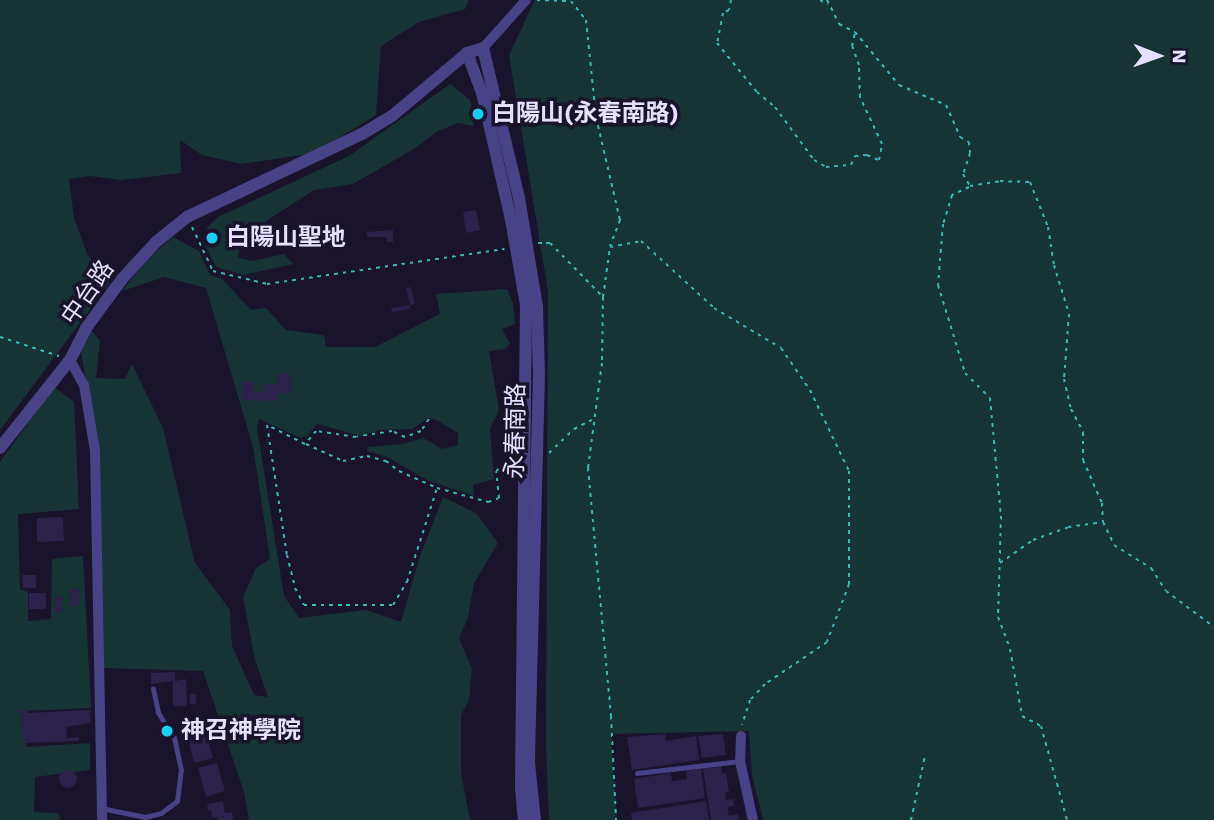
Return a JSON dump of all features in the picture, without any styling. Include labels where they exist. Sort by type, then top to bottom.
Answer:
[{"type":"street","points":[[483,48],[526,0]]},
{"type":"street","name":"中台路","points":[[102,820],[95,451],[84,385],[70,360],[86,328],[139,257],[187,218],[392,116],[467,53],[483,48]]},
{"type":"street","name":"永春南路","points":[[483,48],[531,257],[537,307],[533,376],[524,820]]},
{"type":"street","name":"永春南路","points":[[467,53],[482,93],[511,220],[526,305],[533,376]]},
{"type":"street","points":[[0,448],[70,360]]},
{"type":"street","points":[[741,736],[740,761],[752,820]]},
{"type":"street","name":"永春南路","points":[[525,789],[535,820]]},
{"type":"lane","points":[[101,808],[145,817],[161,813],[177,801],[181,770],[174,738],[158,712],[153,689]]},
{"type":"lane","points":[[637,773],[740,761]]},
{"type":"path","points":[[526,0],[571,1],[586,20],[596,117],[620,220],[610,247],[603,297],[602,363],[592,419],[588,468],[611,716],[616,820]]},
{"type":"path","points":[[731,0],[729,10],[723,13],[717,43],[757,92],[775,107],[814,160],[826,167],[851,165],[855,156],[867,155],[879,160],[882,144],[860,97],[859,65],[852,46],[855,32]]},
{"type":"path","points":[[820,0],[828,2],[839,24],[855,32],[899,85],[946,105],[960,138],[969,142],[970,153],[963,174],[970,186]]},
{"type":"path","points":[[1067,820],[1041,726],[1022,716],[1010,649],[998,617],[1001,516],[990,398],[965,373],[938,285],[943,224],[952,194],[970,186],[1000,181],[1030,182],[1048,227],[1054,265],[1069,314],[1064,379],[1070,409],[1083,432],[1083,460],[1102,503],[1103,522],[1114,545],[1151,568],[1166,591],[1214,626]]},
{"type":"path","points":[[187,218],[213,271],[267,284],[505,249]]},
{"type":"path","points":[[610,247],[641,241],[715,308],[781,348],[810,390],[849,471],[849,584],[827,642],[765,684],[750,700],[743,715],[741,736]]},
{"type":"path","points":[[538,243],[550,243],[603,297]]},
{"type":"path","points":[[0,337],[70,360]]},
{"type":"path","points":[[304,444],[316,431],[356,437],[392,431],[405,437],[421,431],[429,419]]},
{"type":"path","points":[[437,488],[407,582],[393,605],[304,605],[295,588],[287,555],[267,425],[343,461],[367,456],[386,461],[399,471],[437,488],[488,502],[499,498],[496,471],[512,457],[531,461],[550,453],[574,429],[592,419]]},
{"type":"path","points":[[1000,563],[1034,540],[1068,527],[1103,522]]},
{"type":"path","points":[[911,820],[925,756]]},
{"type":"green space","points":[[0,0],[469,0],[465,9],[419,22],[381,46],[376,115],[314,153],[242,164],[202,155],[180,140],[181,173],[121,180],[90,176],[69,179],[74,218],[88,256],[112,280],[0,430]]},
{"type":"green space","points":[[535,0],[1214,0],[1214,820],[763,820],[752,775],[749,731],[611,734],[617,820],[549,820],[546,745],[548,291],[509,55]]},
{"type":"green space","points":[[450,84],[470,100],[475,120],[473,126],[458,123],[436,132],[417,147],[353,184],[314,190],[241,237],[238,258],[253,261],[284,254],[293,264],[244,275],[216,267],[204,243],[207,228],[218,217],[349,156]]},
{"type":"green space","points":[[173,237],[199,251],[210,275],[222,279],[251,310],[266,308],[286,330],[324,335],[326,347],[375,347],[440,314],[436,294],[507,289],[513,303],[515,324],[502,329],[510,344],[505,349],[489,351],[499,410],[490,429],[494,479],[473,485],[474,496],[427,480],[387,457],[367,451],[368,447],[403,444],[423,438],[442,449],[458,445],[458,433],[436,420],[429,418],[412,429],[380,430],[361,436],[317,424],[307,436],[301,438],[259,419],[257,428],[284,596],[299,618],[366,610],[401,622],[419,559],[443,497],[477,514],[498,543],[474,583],[468,618],[459,638],[472,669],[469,700],[461,715],[461,772],[470,820],[249,820],[244,792],[203,671],[104,668],[98,449],[81,351],[92,331],[100,341],[96,378],[125,379],[132,364],[163,428],[195,563],[230,610],[232,646],[254,695],[268,697],[255,660],[243,597],[256,568],[270,559],[253,447],[206,288],[164,277],[122,291],[148,259]]},
{"type":"green space","points":[[54,387],[74,402],[79,509],[18,514],[20,589],[28,592],[28,621],[51,619],[52,559],[83,556],[91,708],[23,711],[26,747],[90,743],[90,770],[35,777],[34,812],[58,813],[60,820],[0,820],[0,462]]},
{"type":"building","points":[[476,210],[480,230],[466,233],[463,212]]},
{"type":"building","points":[[393,230],[393,242],[387,242],[387,237],[367,237],[367,232]]},
{"type":"building","points":[[411,287],[415,304],[410,305],[406,288]]},
{"type":"building","points":[[410,305],[410,309],[392,312],[391,308]]},
{"type":"building","points":[[277,374],[290,374],[291,393],[278,393],[278,401],[242,400],[242,382],[254,382],[254,392],[264,392],[263,385],[278,384]]},
{"type":"building","points":[[63,517],[64,541],[37,542],[37,518]]},
{"type":"building","points":[[22,575],[36,575],[36,588],[23,588]]},
{"type":"building","points":[[70,589],[79,589],[79,606],[70,606]]},
{"type":"building","points":[[29,593],[46,593],[46,609],[29,609]]},
{"type":"building","points":[[55,597],[63,597],[62,612],[55,612]]},
{"type":"building","points":[[175,672],[175,681],[186,679],[187,706],[173,706],[173,681],[151,684],[151,673]]},
{"type":"building","points":[[190,694],[196,694],[196,704],[190,704]]},
{"type":"building","points":[[27,710],[28,713],[90,710],[91,723],[66,727],[67,738],[79,737],[79,741],[23,743],[22,713],[17,711]]},
{"type":"building","points":[[205,730],[213,758],[194,763],[187,735]]},
{"type":"building","points":[[665,734],[666,741],[696,736],[699,760],[632,770],[627,737]]},
{"type":"building","points":[[723,734],[726,755],[702,758],[698,736]]},
{"type":"building","points":[[217,763],[225,791],[206,797],[198,768]]},
{"type":"building","points":[[721,766],[722,774],[726,773],[729,792],[725,792],[726,800],[733,799],[734,806],[727,807],[729,816],[738,814],[739,820],[711,820],[703,769]]},
{"type":"building","points":[[701,769],[705,798],[638,808],[634,779],[671,773],[672,781],[687,779],[686,771]]},
{"type":"building","points":[[68,770],[74,773],[77,779],[74,785],[68,788],[62,785],[59,779],[62,773]]},
{"type":"building","points":[[223,801],[225,813],[232,812],[233,820],[212,818],[211,810],[208,811],[207,804]]},
{"type":"building","points":[[706,801],[709,820],[632,820],[631,813]]},
{"type":"place","name":"白陽山(永春南路)","points":[[478,114]]},
{"type":"place","name":"白陽山聖地","points":[[212,238]]},
{"type":"place","name":"神召神學院","points":[[167,731]]}]
